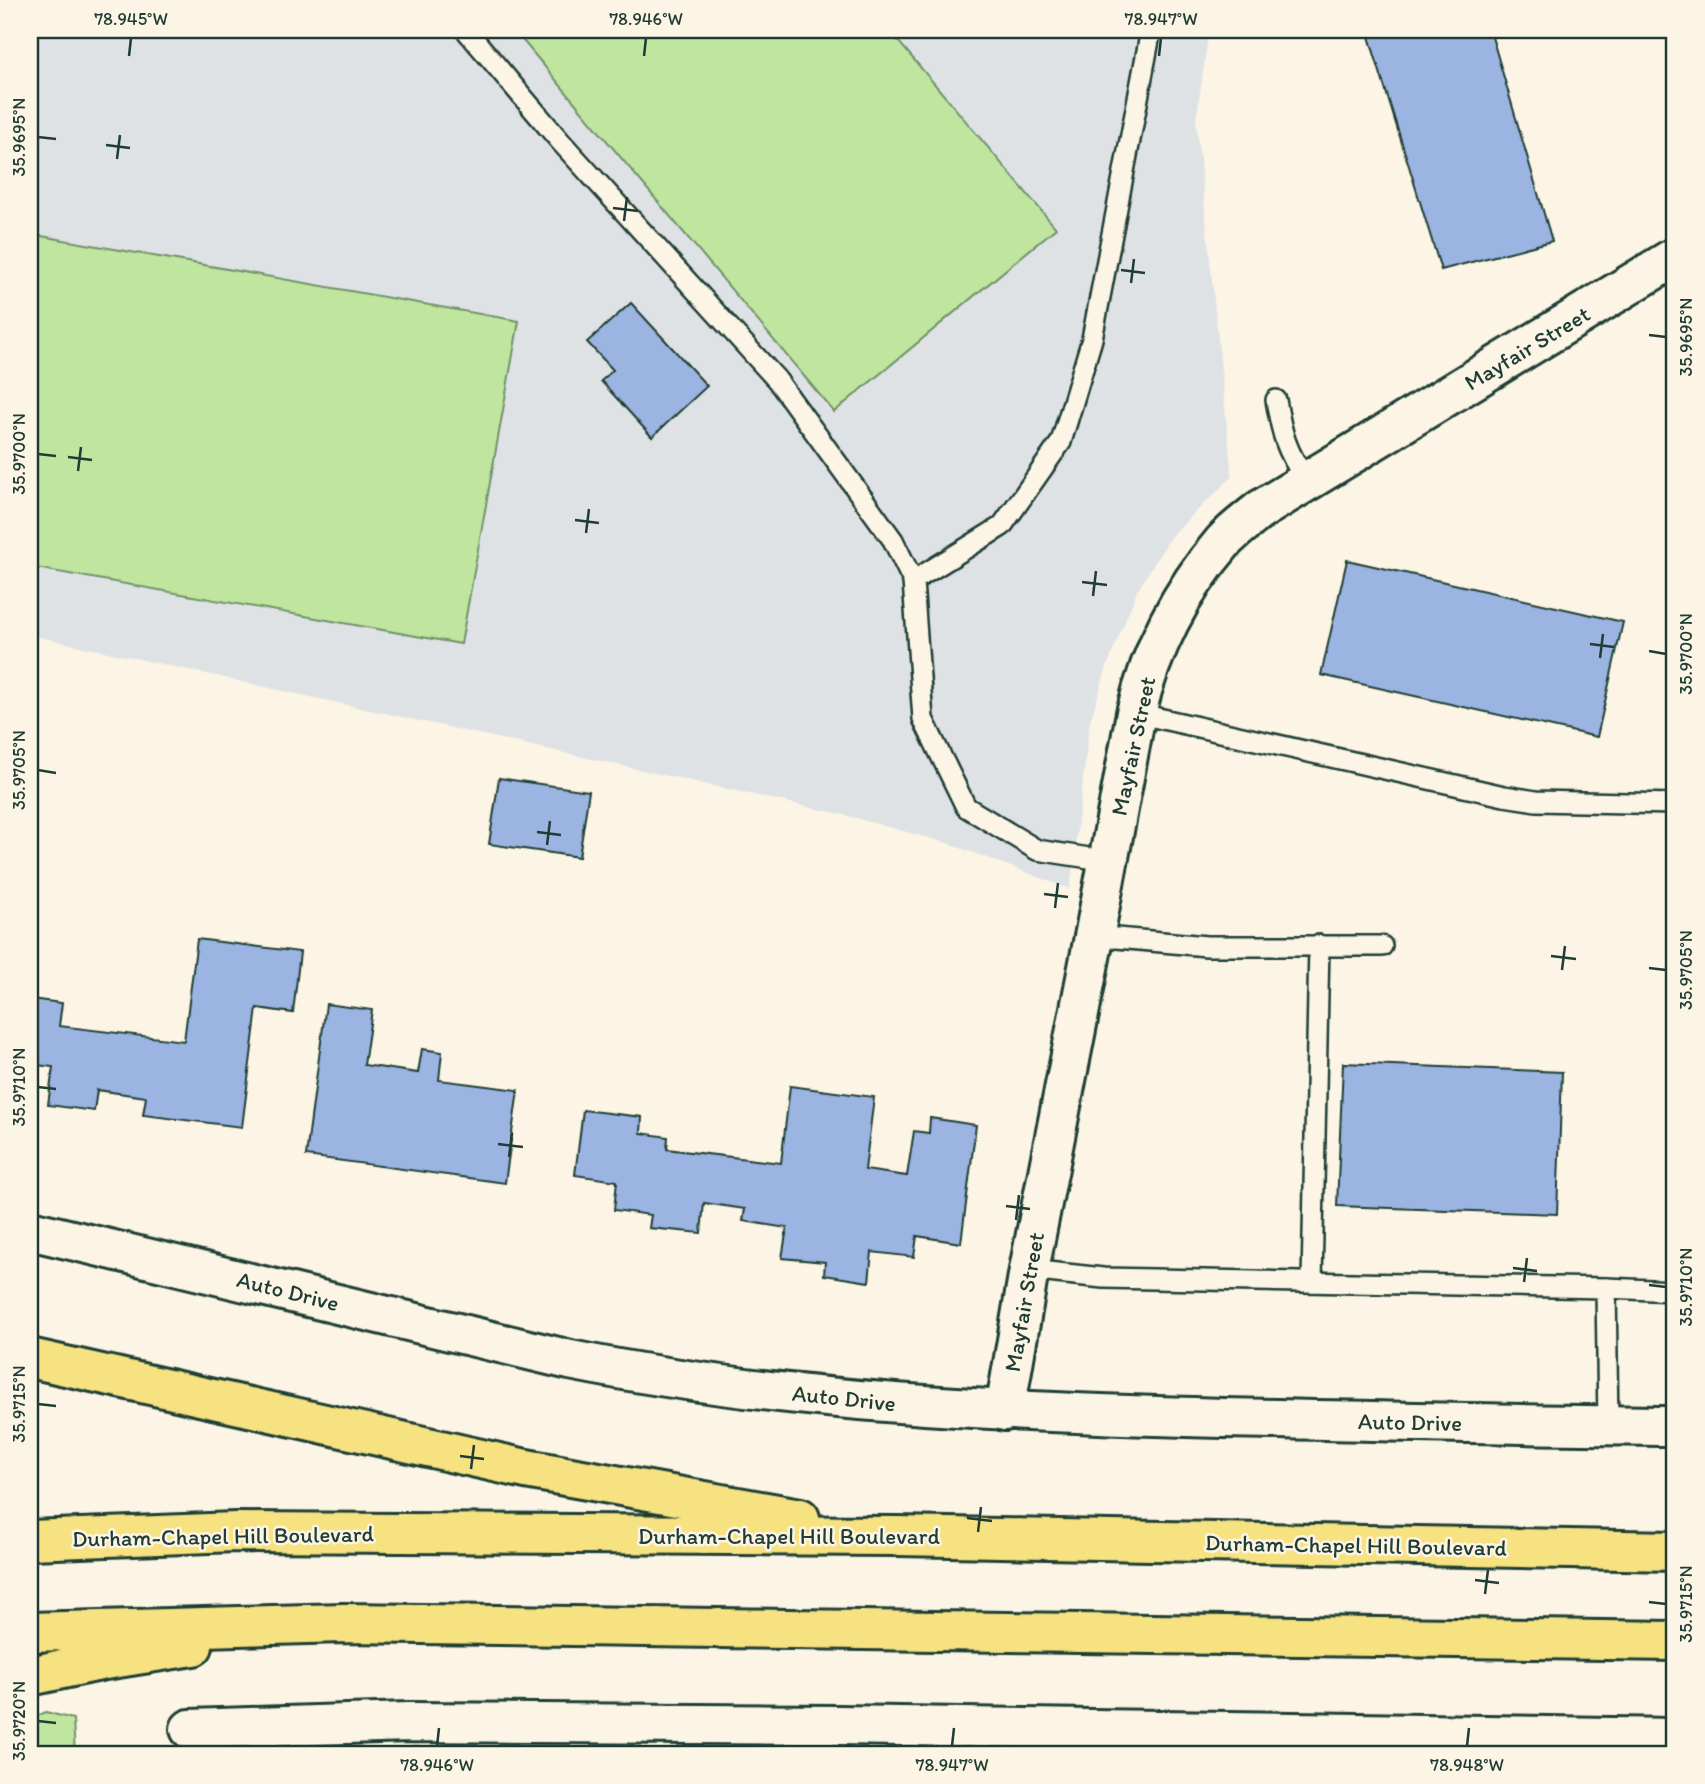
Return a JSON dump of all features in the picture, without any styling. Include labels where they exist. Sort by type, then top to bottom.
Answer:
[{"type":"main road","points":[[30,1358],[526,1469],[898,1536]]},
{"type":"main road","name":"Durham-Chapel Hill Boulevard","points":[[30,1541],[235,1532],[898,1536],[1675,1551]]},
{"type":"main road","points":[[30,1632],[343,1623],[1675,1640]]},
{"type":"main road","points":[[30,1676],[105,1660],[343,1623]]},
{"type":"street","name":"Mayfair Street","points":[[1005,1411],[1029,1270],[1136,713],[1144,678],[1167,626],[1194,580],[1225,540],[1260,510],[1602,304],[1675,257]]},
{"type":"street","name":"Auto Drive","points":[[30,1230],[517,1348],[634,1373],[862,1401],[1005,1411],[1675,1426]]},
{"type":"street","points":[[190,1729],[409,1722],[824,1724],[1166,1742],[1654,1743]]},
{"type":"lane","points":[[466,30],[560,141],[777,380],[893,540],[913,581],[923,719],[965,807],[1037,850],[1109,861]]},
{"type":"lane","points":[[913,581],[1002,526],[1061,442],[1093,339],[1151,30]]},
{"type":"lane","points":[[1276,400],[1282,435],[1289,455],[1306,480]]},
{"type":"lane","points":[[1136,713],[1504,796],[1536,801],[1675,804]]},
{"type":"lane","points":[[1094,936],[1206,946],[1382,946]]},
{"type":"lane","points":[[1312,1282],[1319,945]]},
{"type":"lane","points":[[1029,1270],[1103,1278],[1675,1291]]},
{"type":"lane","points":[[1606,1288],[1608,1426]]},
{"type":"shaded area","points":[[30,30],[1209,30],[1196,121],[1232,477],[1172,535],[1137,591],[1108,664],[1090,721],[1070,889],[947,843],[840,814],[30,635]]},
{"type":"green space","points":[[514,30],[889,30],[1056,228],[834,412]]},
{"type":"green space","points":[[30,234],[519,321],[461,644],[30,567]]},
{"type":"green space","points":[[46,1712],[73,1719],[75,1754],[30,1754],[30,1719]]},
{"type":"building","points":[[1367,30],[1490,30],[1552,241],[1441,270]]},
{"type":"building","points":[[631,303],[707,386],[652,437],[601,381],[613,370],[587,342]]},
{"type":"building","points":[[1347,560],[1623,622],[1597,737],[1321,675]]},
{"type":"building","points":[[1675,660],[1675,709],[1669,708]]},
{"type":"building","points":[[499,778],[589,791],[579,857],[489,844]]},
{"type":"building","points":[[197,939],[300,952],[293,1013],[257,1008],[242,1127],[143,1115],[146,1097],[97,1090],[94,1111],[48,1105],[53,1067],[30,1064],[30,999],[62,1003],[59,1026],[184,1041]]},
{"type":"building","points":[[326,1004],[372,1010],[364,1065],[418,1073],[422,1049],[442,1052],[439,1080],[518,1090],[505,1183],[306,1156]]},
{"type":"building","points":[[1343,1063],[1562,1072],[1557,1214],[1337,1206]]},
{"type":"building","points":[[790,1086],[874,1097],[865,1170],[907,1176],[914,1131],[929,1133],[930,1118],[976,1125],[961,1243],[917,1236],[914,1257],[872,1252],[869,1282],[824,1275],[825,1262],[782,1258],[787,1228],[743,1221],[745,1209],[704,1203],[701,1233],[649,1228],[651,1215],[614,1210],[617,1181],[575,1175],[583,1110],[642,1117],[641,1133],[668,1137],[667,1149],[781,1163]]}]
